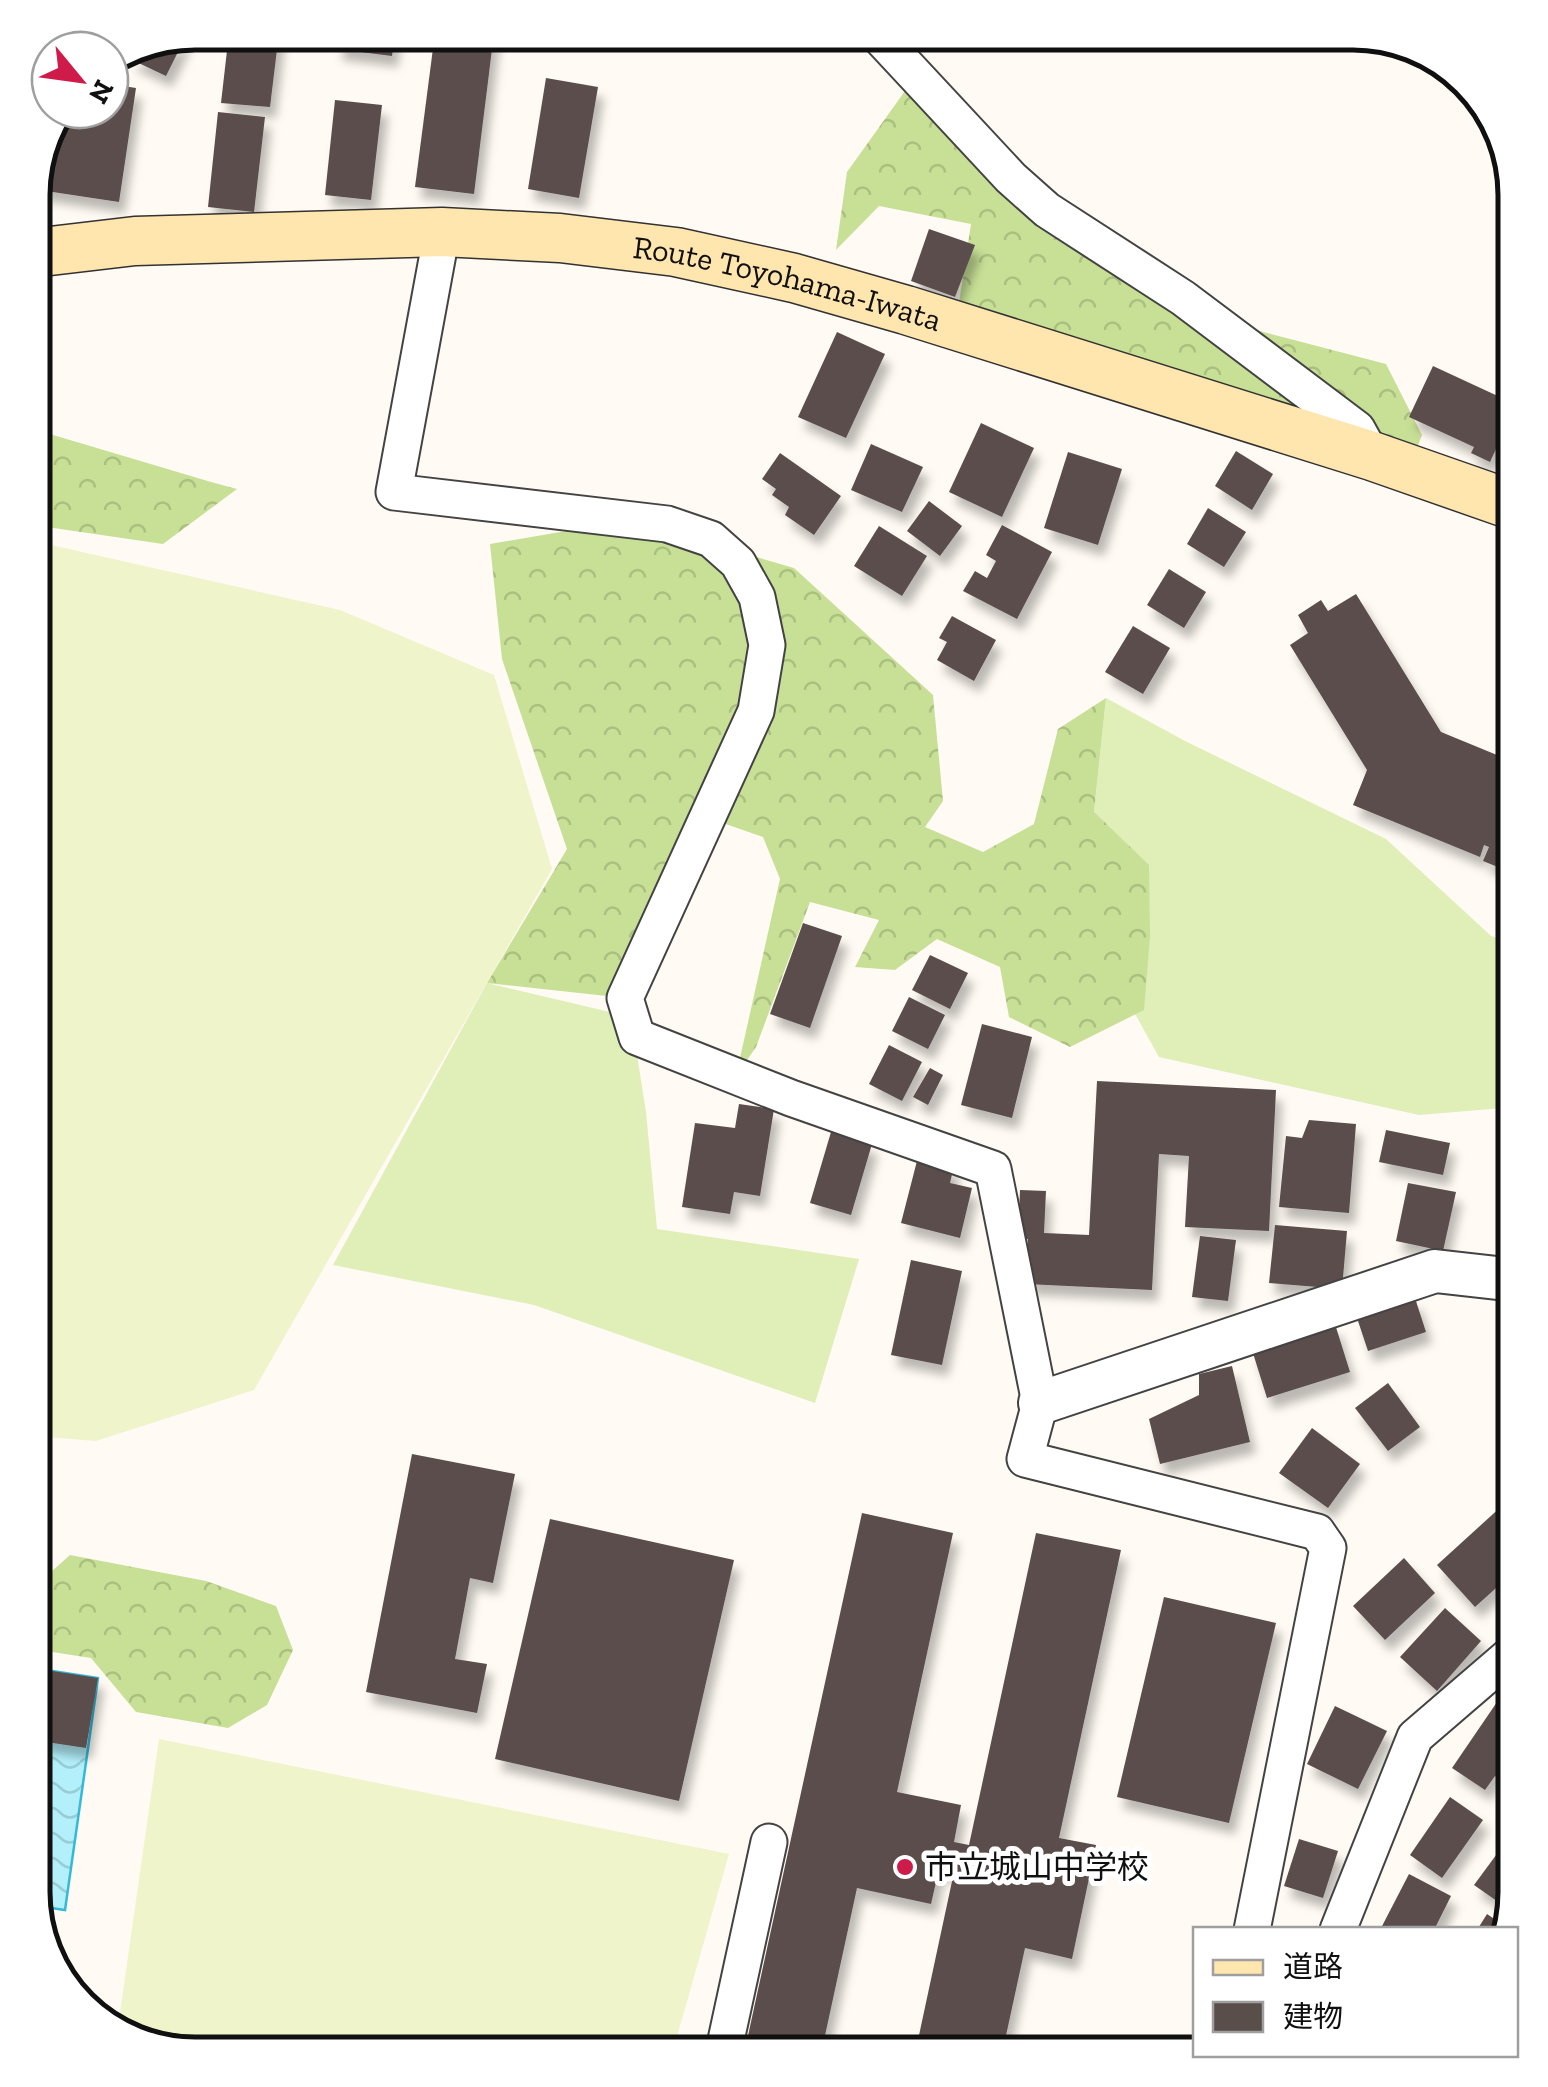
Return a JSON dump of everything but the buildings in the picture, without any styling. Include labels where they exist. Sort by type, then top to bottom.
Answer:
[{"type":"main road","name":"Route Toyohama-Iwata","points":[[50,251],[135,241],[442,232],[560,238],[676,252],[794,278],[906,310],[1372,456],[1498,500]]},
{"type":"street","points":[[892,50],[1010,178],[1047,210],[1182,298],[1294,381],[1357,429],[1372,456]]},
{"type":"street","points":[[442,232],[394,492],[666,524],[711,538],[738,563],[757,597],[768,645],[756,711],[625,998],[637,1037],[790,1098],[994,1169],[1040,1403],[1025,1459],[1317,1532],[1328,1548],[1253,1927]]},
{"type":"street","points":[[1040,1403],[1435,1270],[1498,1278]]},
{"type":"street","points":[[1339,1927],[1415,1737],[1498,1666]]},
{"type":"street","points":[[727,2037],[769,1842]]},
{"type":"green space","points":[[905,91],[947,110],[1168,307],[1386,364],[1422,435],[1409,469],[958,309],[971,224],[879,206],[836,250],[847,172]]},
{"type":"green space","points":[[50,434],[237,489],[163,544],[50,527]]},
{"type":"green space","points":[[630,520],[794,568],[933,695],[943,801],[925,827],[983,852],[1034,824],[1058,729],[1106,698],[1094,812],[1149,865],[1150,937],[1144,1010],[1070,1047],[1009,1017],[1000,967],[937,939],[895,970],[855,967],[879,920],[810,902],[756,1047],[736,1076],[780,879],[763,837],[717,821],[625,998],[487,983],[567,849],[502,659],[490,544]]},
{"type":"green space","points":[[50,545],[340,610],[494,675],[552,869],[254,1390],[96,1441],[50,1437]]},
{"type":"green space","points":[[1106,698],[1386,839],[1491,936],[1498,938],[1498,1108],[1419,1115],[1159,1057],[1130,1005],[1094,813]]},
{"type":"green space","points":[[487,983],[631,1017],[646,1112],[657,1229],[859,1259],[815,1403],[534,1305],[333,1265]]},
{"type":"green space","points":[[70,1555],[206,1581],[276,1606],[293,1650],[267,1705],[228,1728],[136,1712],[91,1658],[50,1652],[50,1573]]},
{"type":"green space","points":[[159,1739],[729,1854],[677,2037],[195,2037],[148,2029],[120,2016]]},
{"type":"water","points":[[50,1671],[98,1678],[65,1910],[52,1908],[50,1892]]},
{"type":"place","name":"市立城山中学校","points":[[905,1867]]}]
